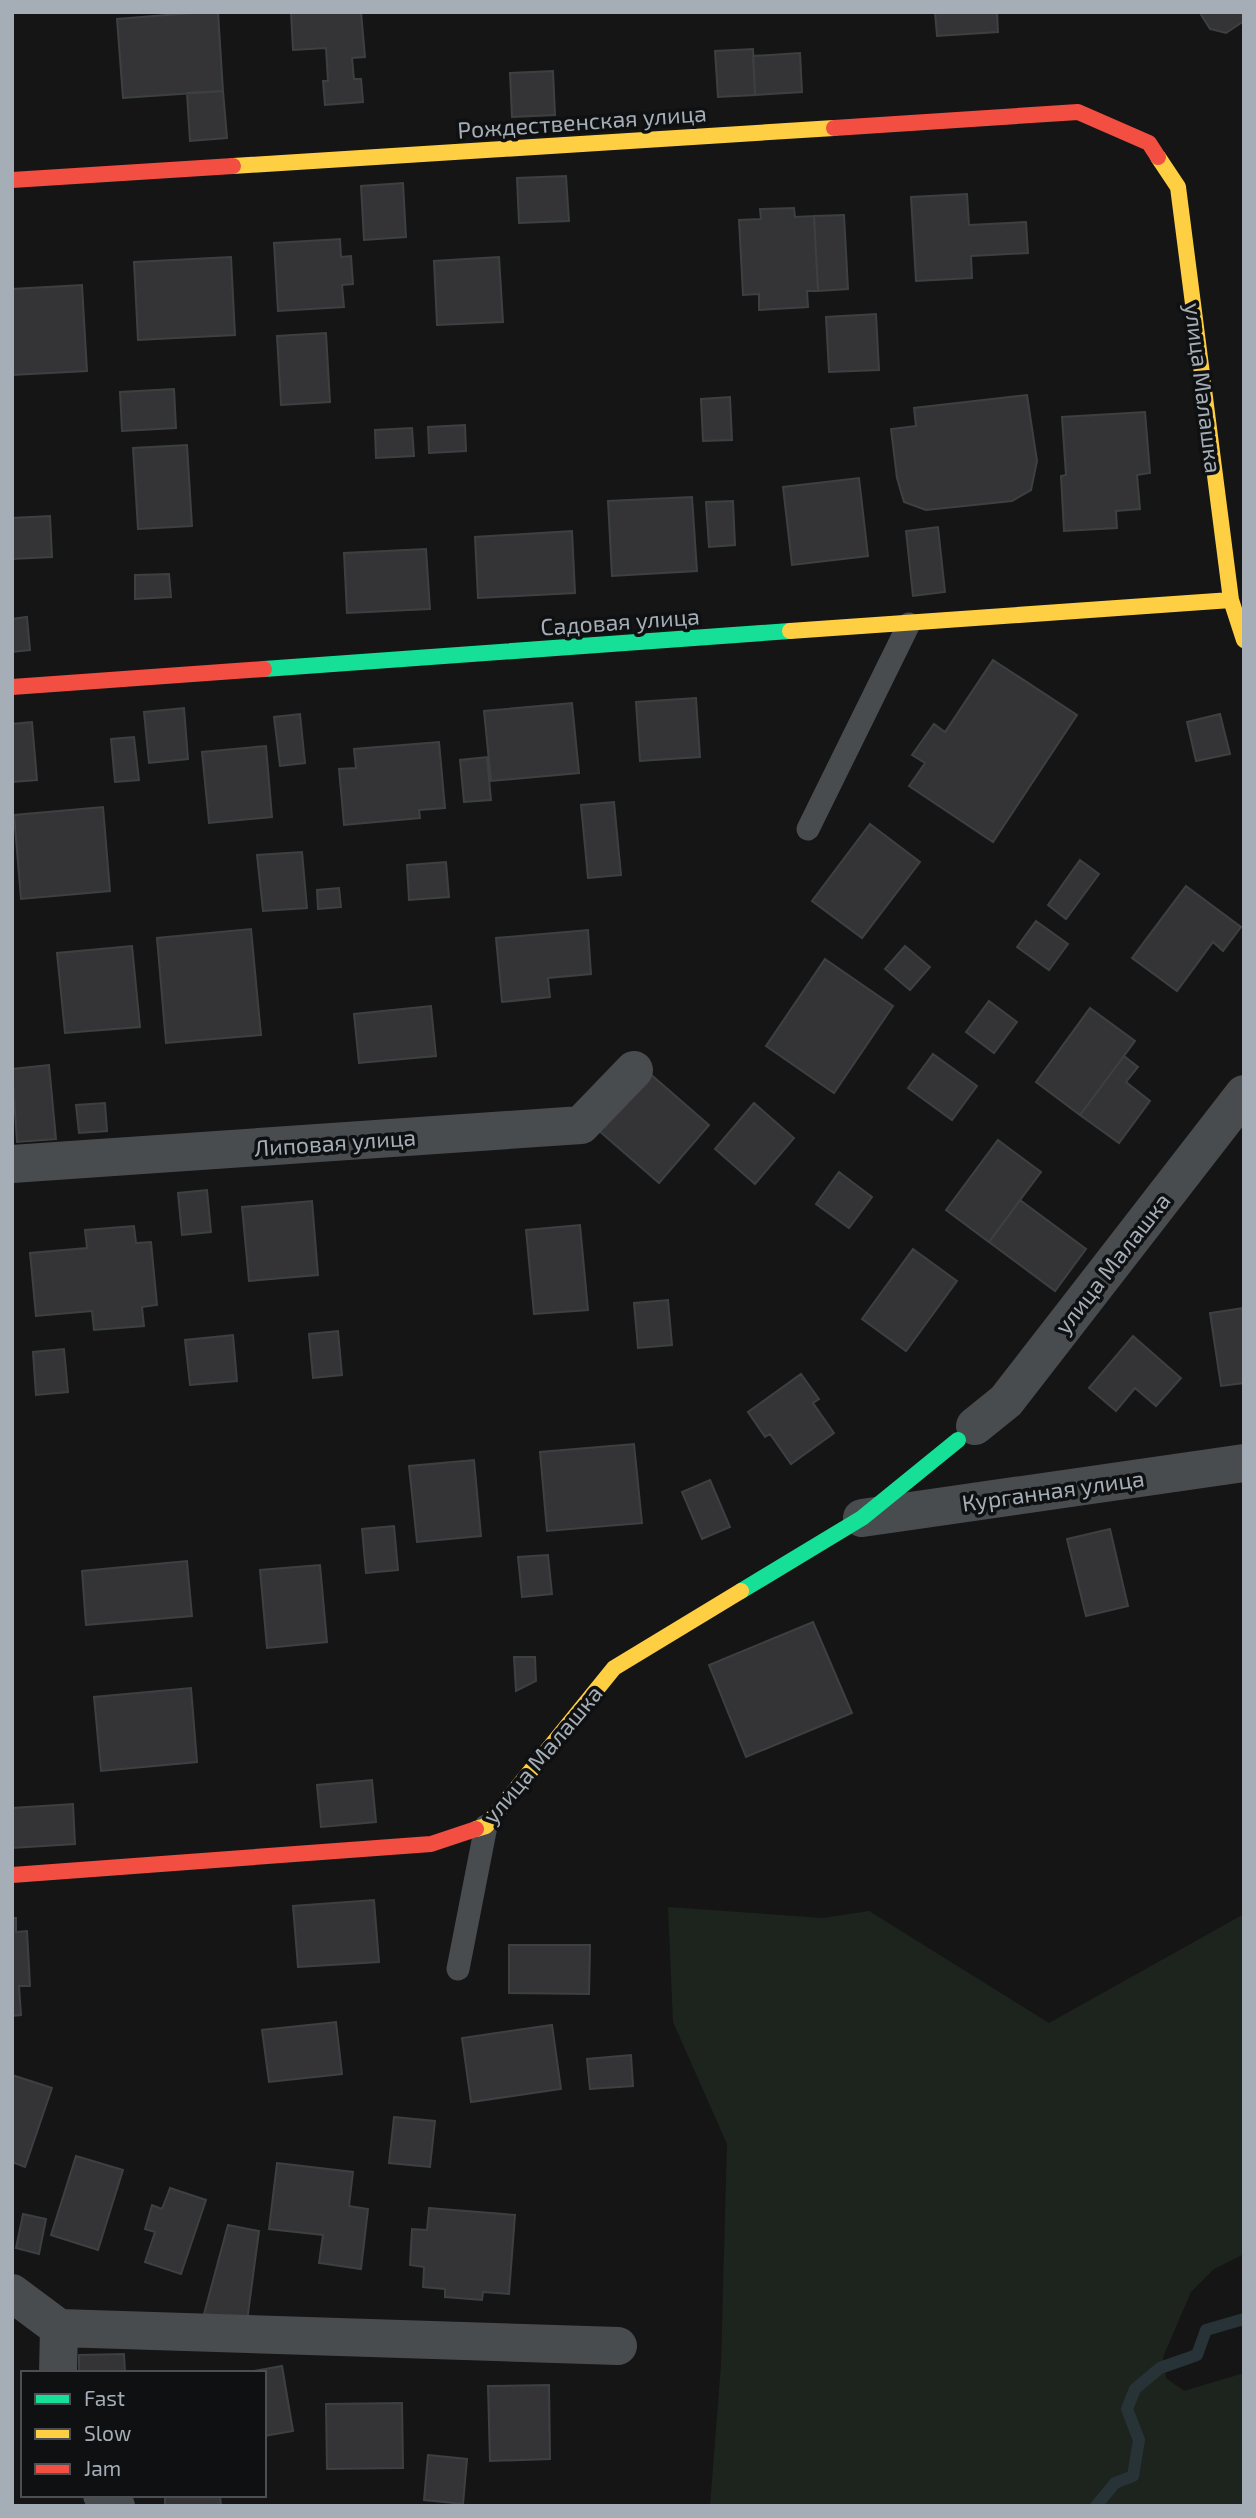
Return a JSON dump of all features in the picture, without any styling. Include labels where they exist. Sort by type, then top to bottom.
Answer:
[{"type":"street","name":"Рождественская улица","points":[[12,180],[1078,112],[1149,144]]},
{"type":"street","name":"улица Малашка","points":[[1149,144],[1178,187],[1231,600],[1244,640]]},
{"type":"street","name":"Садовая улица","points":[[12,687],[1231,600]]},
{"type":"street","name":"Липовая улица","points":[[12,1164],[581,1125],[634,1070]]},
{"type":"street","name":"улица Малашка","points":[[12,1875],[431,1844],[486,1826],[614,1668],[862,1518],[1006,1401],[1244,1094]]},
{"type":"street","name":"Курганная улица","points":[[862,1518],[1244,1463]]},
{"type":"street","points":[[12,2292],[59,2328],[618,2346]]},
{"type":"street","points":[[58,2371],[59,2328]]},
{"type":"lane","points":[[808,829],[909,624]]},
{"type":"lane","points":[[458,1969],[486,1826]]},
{"type":"shaded area","points":[[668,1907],[823,1918],[869,1911],[1049,2023],[1244,1914],[1244,2254],[1214,2269],[1191,2292],[1163,2357],[1166,2378],[1184,2391],[1244,2373],[1244,2506],[710,2506],[721,2365],[727,2144],[673,2022]]},
{"type":"building","points":[[218,12],[223,91],[123,98],[117,19]]},
{"type":"building","points":[[291,12],[361,12],[365,57],[352,58],[354,79],[361,79],[363,102],[325,105],[323,81],[328,81],[326,48],[293,50]]},
{"type":"building","points":[[935,12],[997,12],[998,32],[937,36]]},
{"type":"building","points":[[1244,12],[1244,21],[1226,33],[1210,29],[1200,13]]},
{"type":"building","points":[[753,49],[755,95],[718,97],[715,51]]},
{"type":"building","points":[[800,53],[802,92],[755,95],[753,56]]},
{"type":"building","points":[[553,71],[555,115],[512,117],[510,73]]},
{"type":"building","points":[[223,91],[227,138],[190,141],[187,93]]},
{"type":"building","points":[[566,176],[569,221],[519,223],[517,178]]},
{"type":"building","points":[[403,183],[406,237],[364,240],[361,186]]},
{"type":"building","points":[[967,194],[969,225],[1026,222],[1028,253],[971,256],[972,278],[916,281],[911,197]]},
{"type":"building","points":[[794,208],[795,217],[814,216],[818,291],[807,291],[808,307],[759,310],[759,294],[743,295],[739,220],[761,219],[760,209]]},
{"type":"building","points":[[844,215],[848,289],[818,291],[814,216]]},
{"type":"building","points":[[340,239],[341,257],[351,256],[353,284],[342,285],[344,307],[278,311],[274,243]]},
{"type":"building","points":[[231,257],[235,335],[138,340],[134,262]]},
{"type":"building","points":[[499,257],[503,322],[437,325],[434,261]]},
{"type":"building","points":[[82,285],[87,371],[12,375],[12,289]]},
{"type":"building","points":[[876,314],[879,370],[829,372],[826,317]]},
{"type":"building","points":[[326,333],[330,402],[281,405],[277,336]]},
{"type":"building","points":[[174,389],[176,428],[122,431],[120,392]]},
{"type":"building","points":[[1027,395],[1037,461],[1031,490],[1012,501],[926,510],[904,502],[897,478],[891,429],[916,426],[914,408]]},
{"type":"building","points":[[730,397],[732,440],[703,441],[701,399]]},
{"type":"building","points":[[1145,412],[1150,473],[1137,475],[1140,509],[1116,511],[1117,528],[1064,531],[1061,476],[1066,475],[1062,417]]},
{"type":"building","points":[[465,425],[466,451],[429,453],[428,427]]},
{"type":"building","points":[[412,428],[414,456],[376,458],[375,430]]},
{"type":"building","points":[[187,445],[192,526],[138,529],[133,448]]},
{"type":"building","points":[[859,478],[868,556],[792,565],[783,487]]},
{"type":"building","points":[[692,497],[697,571],[612,576],[608,501]]},
{"type":"building","points":[[733,501],[735,545],[709,547],[706,502]]},
{"type":"building","points":[[50,516],[52,557],[12,559],[12,518]]},
{"type":"building","points":[[938,527],[945,592],[913,596],[906,531]]},
{"type":"building","points":[[572,531],[575,593],[478,598],[475,537]]},
{"type":"building","points":[[426,549],[430,609],[347,613],[344,553]]},
{"type":"building","points":[[169,574],[171,597],[135,599],[135,575]]},
{"type":"building","points":[[27,617],[30,650],[12,652],[12,619]]},
{"type":"building","points":[[993,660],[1077,715],[993,842],[909,786],[925,763],[912,755],[934,724],[945,732]]},
{"type":"building","points":[[696,698],[700,757],[640,761],[636,702]]},
{"type":"building","points":[[572,703],[579,773],[491,781],[484,711]]},
{"type":"building","points":[[184,708],[188,759],[149,763],[144,712]]},
{"type":"building","points":[[300,714],[305,763],[280,766],[274,717]]},
{"type":"building","points":[[1220,714],[1230,754],[1196,761],[1187,722]]},
{"type":"building","points":[[32,722],[37,780],[12,782],[12,724]]},
{"type":"building","points":[[134,737],[139,780],[115,782],[111,739]]},
{"type":"building","points":[[439,742],[445,808],[419,810],[420,818],[344,825],[339,769],[356,768],[354,749]]},
{"type":"building","points":[[266,746],[272,817],[209,823],[202,752]]},
{"type":"building","points":[[487,757],[491,800],[464,802],[460,760]]},
{"type":"building","points":[[614,802],[621,875],[588,878],[581,805]]},
{"type":"building","points":[[103,807],[110,891],[21,899],[14,815]]},
{"type":"building","points":[[870,824],[920,862],[862,938],[812,901]]},
{"type":"building","points":[[302,852],[307,908],[263,911],[257,855]]},
{"type":"building","points":[[1080,860],[1099,874],[1066,919],[1048,905]]},
{"type":"building","points":[[446,862],[449,897],[409,900],[407,865]]},
{"type":"building","points":[[1186,886],[1241,927],[1223,951],[1213,942],[1177,991],[1132,958]]},
{"type":"building","points":[[339,888],[341,907],[318,909],[317,890]]},
{"type":"building","points":[[1036,921],[1068,944],[1049,970],[1017,947]]},
{"type":"building","points":[[251,929],[261,1035],[166,1043],[157,938]]},
{"type":"building","points":[[588,930],[591,974],[548,978],[550,997],[502,1002],[496,938]]},
{"type":"building","points":[[132,946],[140,1027],[65,1033],[57,953]]},
{"type":"building","points":[[905,946],[930,967],[910,990],[885,969]]},
{"type":"building","points":[[825,959],[893,1006],[834,1093],[766,1046]]},
{"type":"building","points":[[989,1001],[1017,1022],[994,1053],[966,1032]]},
{"type":"building","points":[[431,1006],[436,1056],[359,1063],[354,1014]]},
{"type":"building","points":[[1090,1008],[1135,1041],[1080,1115],[1036,1082]]},
{"type":"building","points":[[933,1054],[977,1086],[952,1120],[908,1088]]},
{"type":"building","points":[[1124,1056],[1138,1067],[1126,1082],[1150,1101],[1119,1143],[1080,1115]]},
{"type":"building","points":[[49,1065],[56,1139],[17,1142],[12,1069]]},
{"type":"building","points":[[648,1072],[709,1125],[659,1183],[598,1130]]},
{"type":"building","points":[[105,1103],[107,1131],[79,1133],[76,1105]]},
{"type":"building","points":[[754,1103],[794,1138],[755,1184],[715,1149]]},
{"type":"building","points":[[998,1140],[1041,1172],[989,1242],[946,1210]]},
{"type":"building","points":[[839,1172],[872,1197],[849,1228],[816,1204]]},
{"type":"building","points":[[207,1190],[211,1232],[182,1235],[178,1193]]},
{"type":"building","points":[[1020,1200],[1086,1249],[1055,1291],[989,1242]]},
{"type":"building","points":[[312,1201],[318,1275],[249,1281],[242,1207]]},
{"type":"building","points":[[580,1225],[588,1310],[534,1314],[526,1230]]},
{"type":"building","points":[[134,1226],[136,1243],[151,1242],[157,1305],[142,1307],[144,1326],[94,1330],[92,1311],[36,1316],[30,1253],[87,1248],[85,1230]]},
{"type":"building","points":[[913,1249],[957,1281],[906,1351],[862,1319]]},
{"type":"building","points":[[668,1300],[672,1345],[638,1348],[634,1303]]},
{"type":"building","points":[[1244,1308],[1244,1383],[1221,1386],[1210,1313]]},
{"type":"building","points":[[338,1331],[342,1375],[313,1378],[309,1334]]},
{"type":"building","points":[[233,1335],[237,1381],[190,1385],[185,1340]]},
{"type":"building","points":[[1133,1336],[1181,1378],[1156,1406],[1135,1388],[1116,1411],[1089,1388]]},
{"type":"building","points":[[64,1349],[68,1392],[36,1395],[33,1352]]},
{"type":"building","points":[[801,1374],[819,1399],[813,1403],[834,1433],[791,1464],[770,1434],[765,1437],[748,1412]]},
{"type":"building","points":[[634,1444],[642,1523],[547,1531],[540,1452]]},
{"type":"building","points":[[474,1460],[481,1536],[417,1542],[409,1466]]},
{"type":"building","points":[[710,1480],[730,1527],[702,1539],[682,1492]]},
{"type":"building","points":[[394,1526],[398,1570],[366,1573],[362,1529]]},
{"type":"building","points":[[1110,1529],[1128,1606],[1086,1616],[1067,1539]]},
{"type":"building","points":[[548,1555],[552,1594],[522,1597],[518,1557]]},
{"type":"building","points":[[187,1561],[192,1616],[86,1625],[82,1571]]},
{"type":"building","points":[[320,1565],[327,1642],[267,1648],[260,1570]]},
{"type":"building","points":[[813,1622],[852,1713],[746,1757],[709,1665]]},
{"type":"building","points":[[514,1657],[535,1657],[536,1681],[516,1691]]},
{"type":"building","points":[[191,1688],[197,1762],[101,1771],[94,1697]]},
{"type":"building","points":[[372,1780],[376,1822],[321,1827],[317,1785]]},
{"type":"building","points":[[73,1804],[75,1844],[12,1848],[12,1808]]},
{"type":"building","points":[[374,1900],[379,1962],[298,1967],[293,1906]]},
{"type":"building","points":[[12,1918],[16,1918],[16,1932],[27,1931],[30,1986],[19,1986],[21,2015],[12,2016]]},
{"type":"building","points":[[509,1945],[590,1945],[589,1994],[509,1993]]},
{"type":"building","points":[[336,2022],[342,2074],[269,2082],[262,2030]]},
{"type":"building","points":[[552,2025],[561,2089],[471,2102],[462,2038]]},
{"type":"building","points":[[631,2055],[633,2086],[590,2089],[587,2059]]},
{"type":"building","points":[[12,2075],[52,2088],[25,2167],[12,2162]]},
{"type":"building","points":[[394,2117],[435,2121],[430,2167],[389,2163]]},
{"type":"building","points":[[76,2156],[123,2170],[98,2250],[51,2235]]},
{"type":"building","points":[[277,2163],[353,2172],[349,2206],[368,2209],[361,2269],[319,2263],[323,2235],[269,2229]]},
{"type":"building","points":[[170,2188],[206,2200],[181,2274],[145,2262],[155,2232],[145,2229],[152,2205],[162,2209]]},
{"type":"building","points":[[429,2208],[515,2215],[509,2294],[483,2292],[482,2300],[445,2297],[445,2289],[423,2287],[424,2267],[410,2265],[412,2229],[427,2230]]},
{"type":"building","points":[[23,2214],[46,2219],[39,2254],[16,2248]]},
{"type":"building","points":[[228,2225],[259,2231],[247,2321],[204,2314]]},
{"type":"building","points":[[124,2354],[125,2371],[79,2371],[79,2355]]},
{"type":"building","points":[[282,2366],[293,2431],[266,2436],[266,2371],[253,2371]]},
{"type":"building","points":[[549,2385],[550,2459],[490,2461],[488,2386]]},
{"type":"building","points":[[402,2403],[403,2468],[327,2469],[326,2404]]},
{"type":"building","points":[[428,2455],[467,2459],[463,2504],[424,2500]]},
{"type":"building","points":[[165,2497],[220,2497],[221,2506],[165,2506]]},
{"type":"waterway","points":[[1096,2506],[1115,2483],[1133,2476],[1139,2440],[1127,2409],[1135,2389],[1160,2368],[1197,2355],[1206,2330],[1244,2319]]},
{"type":"traffic: fast","points":[[264,669],[790,631]]},
{"type":"traffic: fast","points":[[741,1591],[862,1518],[958,1440]]},
{"type":"traffic: slow","points":[[233,166],[834,128]]},
{"type":"traffic: slow","points":[[1158,157],[1178,187],[1231,600],[1244,640]]},
{"type":"traffic: slow","points":[[790,631],[1231,600]]},
{"type":"traffic: slow","points":[[476,1829],[486,1826],[614,1668],[741,1591]]},
{"type":"traffic: jam","points":[[834,128],[1078,112],[1149,143],[1158,157]]},
{"type":"traffic: jam","points":[[12,180],[233,166]]},
{"type":"traffic: jam","points":[[12,687],[264,669]]},
{"type":"traffic: jam","points":[[12,1875],[431,1844],[476,1829]]}]
